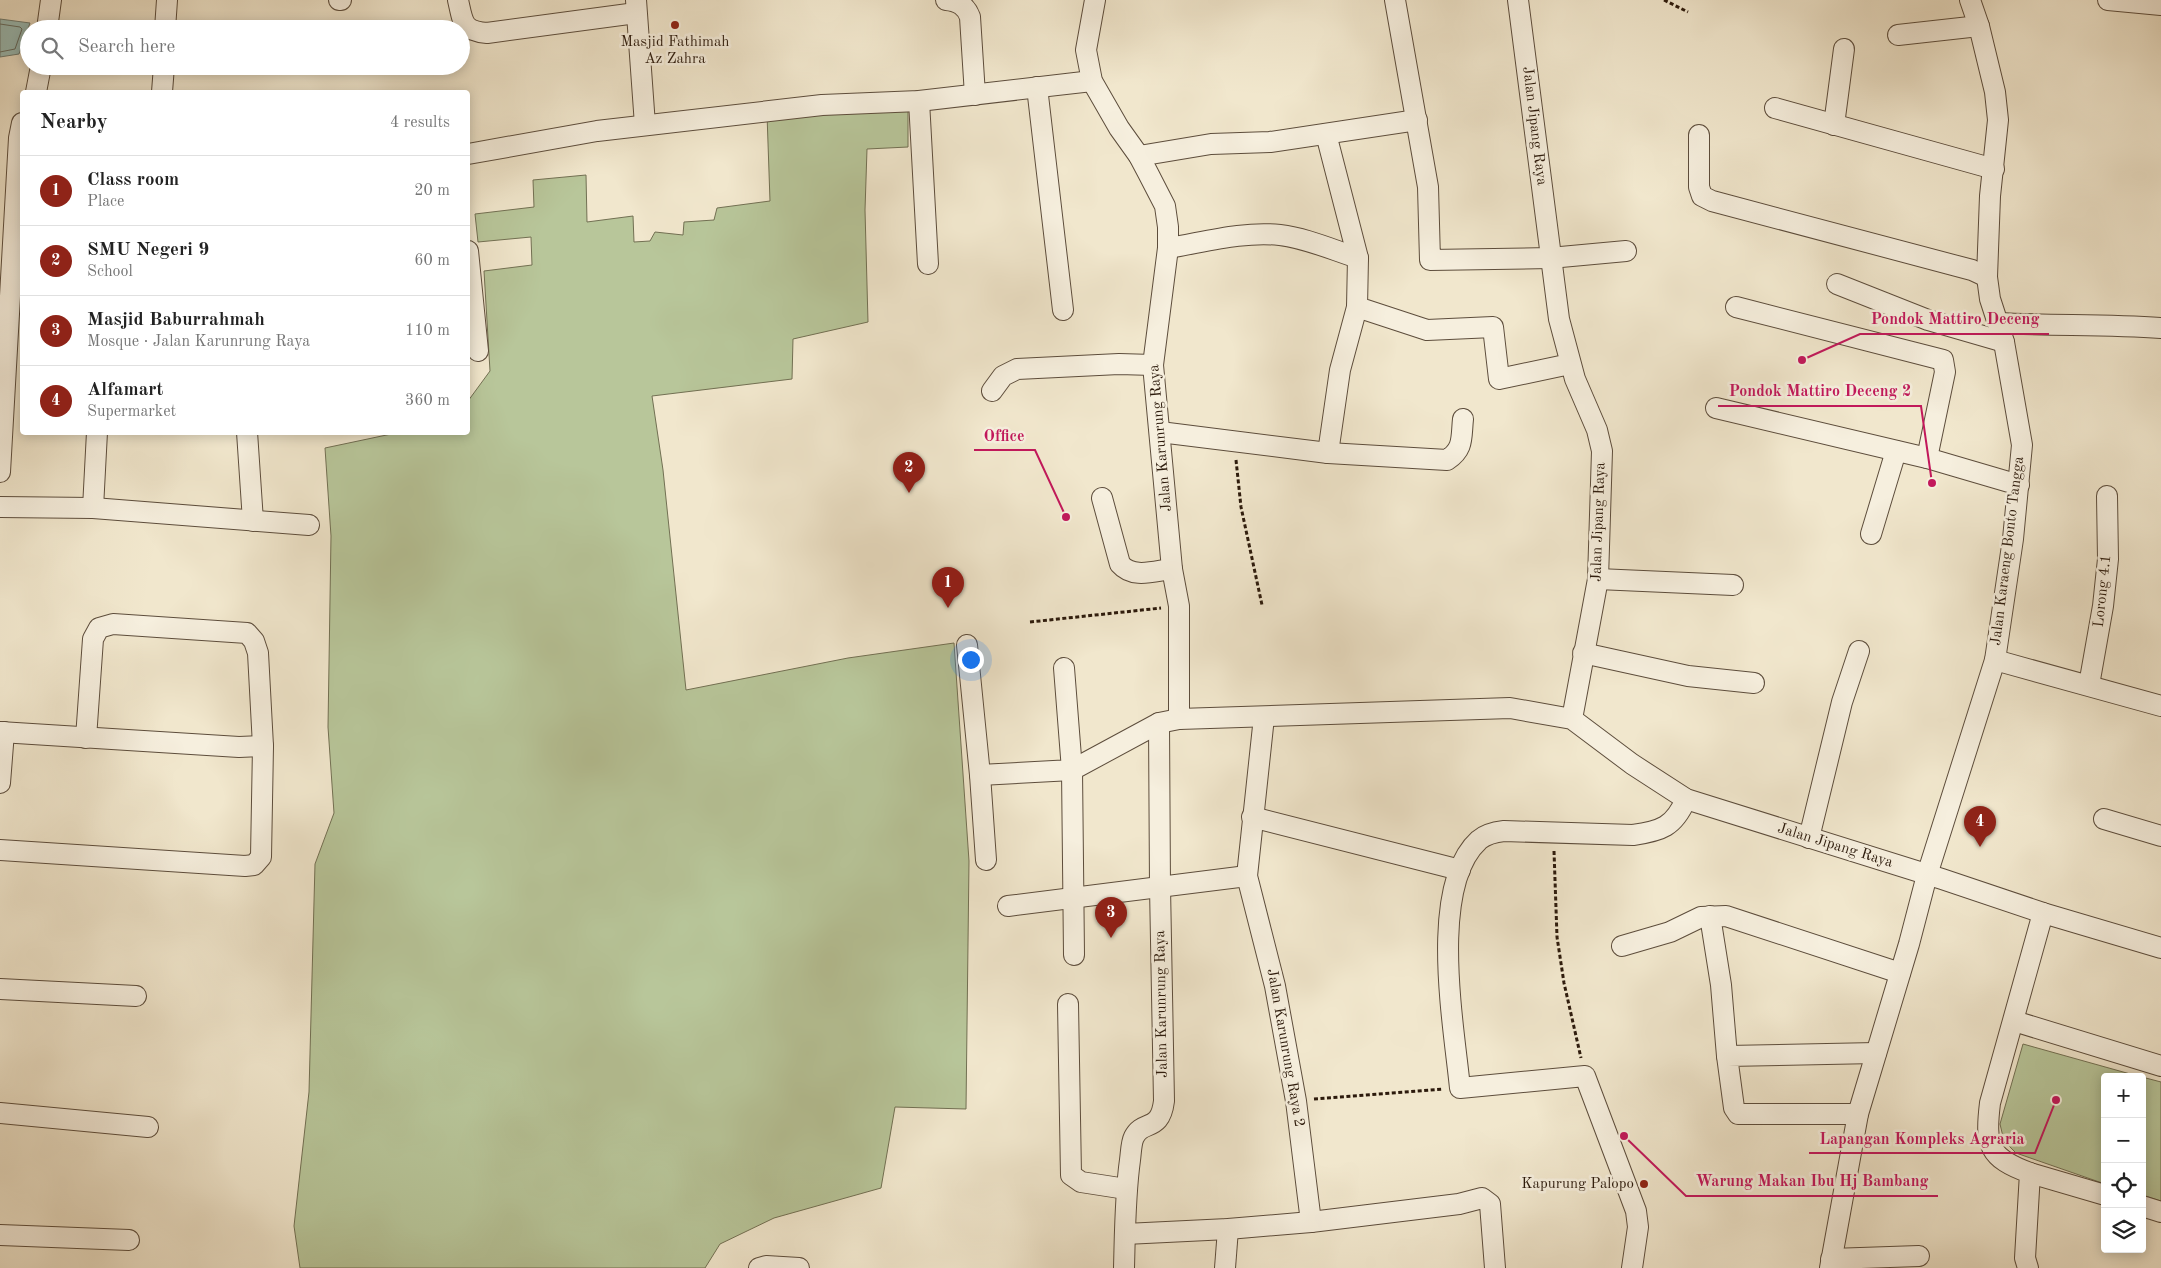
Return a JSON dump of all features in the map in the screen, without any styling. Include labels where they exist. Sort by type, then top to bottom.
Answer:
[{"type":"street","points":[[48,20],[51,0]]},
{"type":"street","points":[[166,20],[167,0]]},
{"type":"street","points":[[458,0],[463,20]]},
{"type":"street","points":[[946,0],[955,1],[964,7],[970,18],[976,95]]},
{"type":"street","name":"Jalan Karunrung Raya","points":[[1095,0],[1086,50],[1092,81],[1119,128],[1139,156],[1165,206],[1168,226],[1168,248],[1153,365],[1172,569],[1179,606],[1179,718]]},
{"type":"street","points":[[1395,0],[1428,188],[1430,260],[1550,258],[1626,251]]},
{"type":"street","name":"Jalan Jipang Raya","points":[[1518,0],[1559,319],[1570,364],[1597,430],[1602,451],[1598,579],[1572,719],[1632,764],[1686,800],[2043,913],[2161,948]]},
{"type":"street","name":"Jalan Karaeng Bonto Tangga","points":[[1830,1263],[1858,1114],[1927,875],[1995,660],[2019,485],[2022,445],[2001,333],[1990,298],[1987,277],[1990,196],[1998,120],[1995,92],[1979,26],[1970,0]]},
{"type":"street","points":[[2108,0],[2161,5]]},
{"type":"street","points":[[470,30],[487,33],[636,6],[645,126]]},
{"type":"street","points":[[1898,36],[1979,26]]},
{"type":"street","points":[[1834,125],[1844,49]]},
{"type":"street","points":[[36,90],[39,75]]},
{"type":"street","points":[[162,90],[163,75]]},
{"type":"street","points":[[470,154],[597,131],[822,105],[919,101],[1092,81]]},
{"type":"street","points":[[1037,87],[1063,310]]},
{"type":"street","points":[[919,101],[928,264]]},
{"type":"street","points":[[1775,108],[1994,169]]},
{"type":"street","points":[[1139,156],[1211,144],[1270,142],[1416,120]]},
{"type":"street","points":[[0,472],[20,133]]},
{"type":"street","points":[[1326,134],[1358,258],[1357,307],[1340,370],[1328,453]]},
{"type":"street","points":[[1699,135],[1699,186],[1702,196],[1712,201],[1972,270],[1987,277]]},
{"type":"street","points":[[1168,248],[1252,234],[1281,235],[1305,240],[1358,258]]},
{"type":"street","points":[[470,271],[478,351]]},
{"type":"street","points":[[1837,284],[1928,320],[2001,333],[2058,326],[2116,324],[2161,328]]},
{"type":"street","points":[[1357,307],[1427,330],[1493,327],[1499,379],[1570,364]]},
{"type":"street","points":[[1736,307],[1943,360],[1945,372],[1928,458]]},
{"type":"street","points":[[992,391],[1002,376],[1017,369],[1119,364],[1153,365]]},
{"type":"street","points":[[1716,408],[1928,458],[2019,485]]},
{"type":"street","points":[[1160,432],[1328,453],[1447,460],[1460,449],[1463,419]]},
{"type":"street","points":[[92,508],[98,435]]},
{"type":"street","points":[[247,435],[253,521]]},
{"type":"street","points":[[1871,534],[1896,451]]},
{"type":"street","name":"Lorong 4.1","points":[[2089,685],[2103,606],[2108,559],[2107,496]]},
{"type":"street","points":[[1102,498],[1120,564],[1126,571],[1136,574],[1172,569]]},
{"type":"street","points":[[0,507],[92,508],[309,525]]},
{"type":"street","points":[[1598,579],[1733,585]]},
{"type":"street","points":[[0,850],[254,865],[261,857],[263,746],[257,646],[252,637],[247,633],[113,624],[99,628],[93,639],[86,738]]},
{"type":"street","points":[[967,645],[980,775],[986,860]]},
{"type":"street","points":[[1809,838],[1842,702],[1859,651]]},
{"type":"street","points":[[1583,653],[1688,676],[1754,683]]},
{"type":"street","points":[[1995,660],[2161,706]]},
{"type":"street","points":[[1064,668],[1072,770],[1074,955]]},
{"type":"street","points":[[980,775],[1072,770],[1159,723],[1179,718],[1264,717],[1510,708],[1572,719]]},
{"type":"street","name":"Jalan Karunrung Raya 2","points":[[1264,717],[1247,876],[1275,986],[1296,1101],[1311,1222]]},
{"type":"street","name":"Jalan Karunrung Raya","points":[[1124,1268],[1126,1189],[1133,1137],[1142,1129],[1157,1122],[1163,1114],[1164,1101],[1159,723]]},
{"type":"street","points":[[0,783],[2,732],[239,747],[263,746]]},
{"type":"street","points":[[1632,1268],[1638,1227],[1636,1211],[1585,1076],[1460,1088],[1448,959],[1448,926],[1460,870],[1480,839],[1491,833],[1504,831],[1633,834],[1652,832],[1667,827],[1679,814],[1686,800]]},
{"type":"street","points":[[1252,817],[1460,870]]},
{"type":"street","points":[[2104,819],[2161,836]]},
{"type":"street","points":[[1008,906],[1247,876]]},
{"type":"street","points":[[2043,913],[1990,1103],[1989,1141],[2001,1160],[2030,1173],[2101,1194]]},
{"type":"street","points":[[1710,916],[1721,985],[1734,1108],[1738,1114],[1858,1114]]},
{"type":"street","points":[[1622,946],[1670,932],[1701,917],[1726,916],[1900,973]]},
{"type":"street","points":[[0,989],[136,996]]},
{"type":"street","points":[[1068,1004],[1071,1175],[1081,1182],[1126,1189]]},
{"type":"street","points":[[2014,1021],[2161,1066]]},
{"type":"street","points":[[1727,1056],[1876,1053]]},
{"type":"street","points":[[0,1113],[148,1127]]},
{"type":"street","points":[[2028,1268],[2025,1258],[2030,1173]]},
{"type":"street","points":[[1125,1234],[1228,1229],[1311,1222],[1459,1204],[1482,1198],[1490,1204],[1495,1268]]},
{"type":"street","points":[[2146,1207],[2161,1212]]},
{"type":"street","points":[[1225,1268],[1228,1229]]},
{"type":"street","points":[[0,1235],[129,1240]]},
{"type":"street","points":[[1830,1263],[1919,1256]]},
{"type":"street","points":[[759,1268],[766,1266],[799,1268]]},
{"type":"path","points":[[1664,0],[1688,12]]},
{"type":"path","points":[[1234,442],[1241,507],[1262,605]]},
{"type":"path","points":[[1030,622],[1179,606]]},
{"type":"path","points":[[1553,833],[1557,937],[1564,983],[1585,1076]]},
{"type":"path","points":[[1296,1101],[1460,1088]]},
{"type":"green space","points":[[908,102],[908,147],[867,149],[865,210],[868,322],[793,339],[792,379],[652,396],[663,470],[686,690],[848,658],[954,643],[969,861],[966,1109],[895,1107],[881,1188],[774,1218],[720,1244],[705,1268],[300,1268],[294,1226],[309,1092],[315,864],[334,813],[328,727],[331,536],[325,448],[387,435],[470,435],[470,398],[490,371],[484,271],[532,265],[531,237],[478,242],[475,214],[534,207],[533,180],[586,175],[587,222],[633,216],[634,242],[650,241],[655,232],[683,235],[684,222],[714,220],[717,208],[770,201],[767,114]]},
{"type":"green space","points":[[2023,1044],[2127,1073],[2101,1073],[2101,1183],[2016,1153],[2004,1141],[2000,1124]]},
{"type":"green space","points":[[2146,1078],[2161,1082],[2161,1201],[2146,1196]]},
{"type":"water","points":[[0,19],[20,22],[19,54],[0,57]]},
{"type":"place","name":"Masjid Fathimah Az Zahra","points":[[675,25]]},
{"type":"place","name":"Pondok Mattiro Deceng","points":[[1802,360]]},
{"type":"place","name":"Pondok Mattiro Deceng 2","points":[[1932,483]]},
{"type":"place","name":"SMU Negeri 9","points":[[909,493]]},
{"type":"place","name":"Office","points":[[1066,517]]},
{"type":"place","name":"Class room","points":[[948,608]]},
{"type":"place","name":"Alfamart","points":[[1980,847]]},
{"type":"place","name":"Masjid Baburrahmah","points":[[1111,938]]},
{"type":"place","name":"Lapangan Kompleks Agraria","points":[[2056,1100]]},
{"type":"place","name":"Warung Makan Ibu Hj Bambang","points":[[1624,1136]]},
{"type":"place","name":"Kapurung Palopo","points":[[1644,1184]]}]
